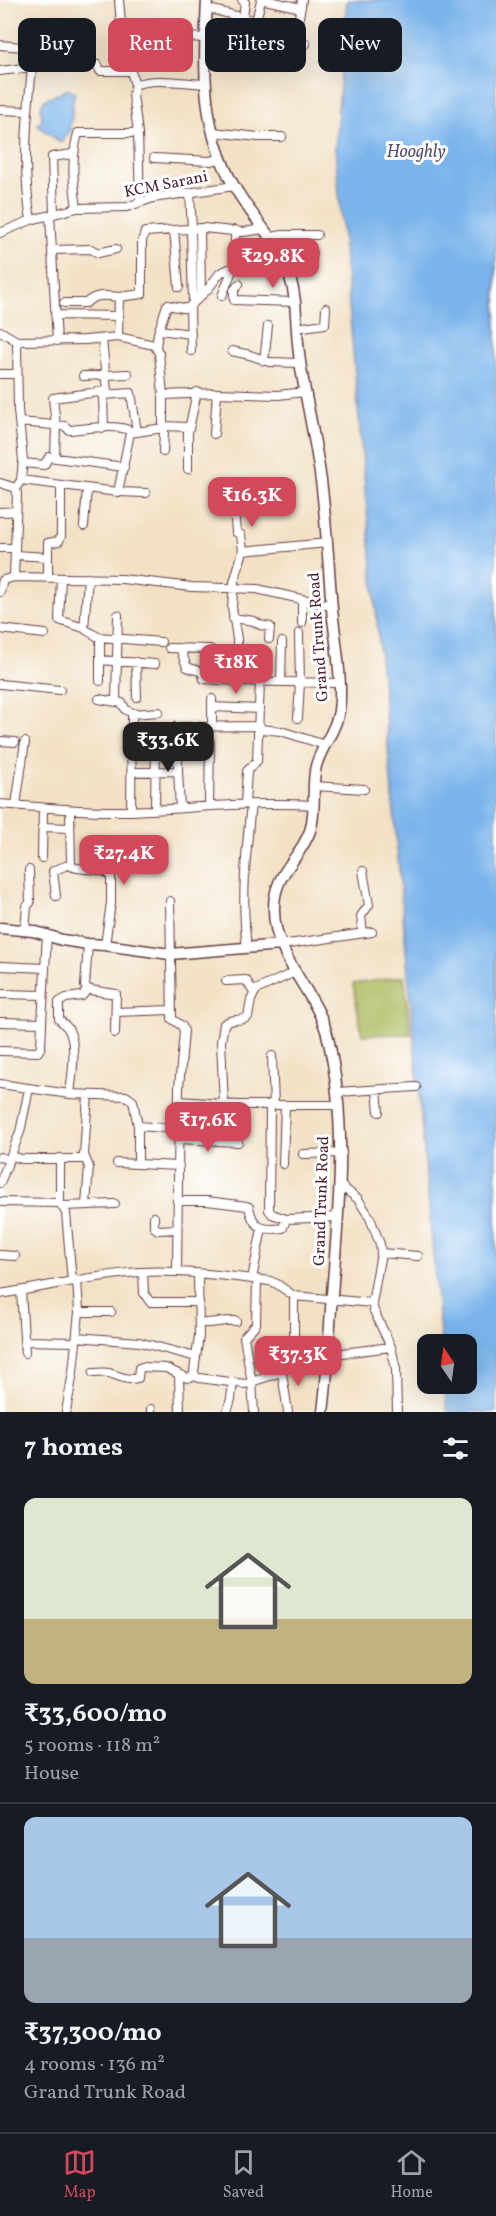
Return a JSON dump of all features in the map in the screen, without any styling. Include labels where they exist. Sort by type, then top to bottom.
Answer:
[{"type":"main road","name":"Grand Trunk Road","points":[[207,4],[204,38],[205,84],[213,132],[220,159],[234,186],[285,262],[295,302],[300,363],[323,496],[327,543],[338,683],[338,715],[317,762],[314,805],[308,836],[283,874],[274,898],[274,918],[281,945],[326,1029],[337,1092],[342,1153],[341,1186],[323,1412]]},
{"type":"main road","points":[[0,928],[47,934],[62,940],[88,944],[171,954],[281,945]]},
{"type":"street","points":[[119,0],[121,18]]},
{"type":"street","points":[[242,0],[245,2],[243,17]]},
{"type":"street","points":[[257,18],[263,0],[302,4]]},
{"type":"street","points":[[207,4],[246,18]]},
{"type":"street","points":[[193,37],[204,38]]},
{"type":"street","points":[[0,45],[18,47]]},
{"type":"street","points":[[96,65],[99,71],[132,72],[138,133],[140,202]]},
{"type":"street","points":[[0,71],[9,72],[18,69]]},
{"type":"street","points":[[31,72],[24,153],[31,220]]},
{"type":"street","points":[[135,85],[141,82],[205,84]]},
{"type":"street","points":[[0,110],[27,111]]},
{"type":"street","points":[[213,132],[282,137]]},
{"type":"street","points":[[77,207],[72,154],[78,133],[138,133]]},
{"type":"street","points":[[57,341],[52,250],[52,156],[72,154]]},
{"type":"street","points":[[154,158],[210,161],[220,159]]},
{"type":"street","name":"KCM Sarani","points":[[0,233],[31,220],[77,207],[127,207],[140,202],[234,186]]},
{"type":"street","points":[[190,194],[201,296]]},
{"type":"street","points":[[191,351],[194,229]]},
{"type":"street","points":[[64,303],[86,303],[102,295],[120,297],[142,294],[144,233],[150,231],[194,229],[317,235]]},
{"type":"street","points":[[174,230],[179,287]]},
{"type":"street","points":[[222,296],[235,266],[235,230]]},
{"type":"street","points":[[285,262],[312,257],[311,248]]},
{"type":"street","points":[[52,250],[91,249],[99,253],[116,249]]},
{"type":"street","points":[[163,452],[163,394],[159,353],[156,346],[167,304],[191,306],[220,273],[235,266]]},
{"type":"street","points":[[239,284],[234,290],[234,300],[295,302]]},
{"type":"street","points":[[118,337],[120,297]]},
{"type":"street","points":[[296,328],[325,324],[326,308]]},
{"type":"street","points":[[55,315],[118,316]]},
{"type":"street","points":[[264,361],[268,326]]},
{"type":"street","points":[[159,330],[191,334]]},
{"type":"street","points":[[0,331],[17,340],[57,341],[118,337],[156,346]]},
{"type":"street","points":[[102,339],[105,375],[104,428]]},
{"type":"street","points":[[14,577],[16,488],[21,480],[23,464],[19,422],[17,340]]},
{"type":"street","points":[[232,351],[264,361],[300,363]]},
{"type":"street","points":[[0,374],[17,374]]},
{"type":"street","points":[[83,376],[128,374]]},
{"type":"street","points":[[163,394],[197,392],[278,395],[305,392]]},
{"type":"street","points":[[188,469],[189,429],[197,392]]},
{"type":"street","points":[[55,458],[54,398],[131,393],[135,432]]},
{"type":"street","points":[[214,434],[217,393]]},
{"type":"street","points":[[19,422],[66,426],[69,430],[104,428],[126,429],[135,432]]},
{"type":"street","points":[[118,492],[129,435],[163,427],[186,425],[189,429]]},
{"type":"street","points":[[23,464],[44,465],[47,458],[55,458],[124,467]]},
{"type":"street","points":[[21,480],[146,494]]},
{"type":"street","points":[[0,483],[16,488]]},
{"type":"street","points":[[48,578],[48,543],[61,538],[60,486]]},
{"type":"street","points":[[84,526],[87,489]]},
{"type":"street","points":[[234,509],[236,532],[241,535],[243,550],[233,589],[238,681]]},
{"type":"street","points":[[0,512],[16,511]]},
{"type":"street","points":[[243,550],[327,543]]},
{"type":"street","points":[[0,548],[48,557]]},
{"type":"street","points":[[0,592],[3,580],[14,577],[122,579],[192,587],[264,590],[332,606]]},
{"type":"street","points":[[61,578],[59,620],[84,628],[99,637],[161,642]]},
{"type":"street","points":[[84,628],[88,578]]},
{"type":"street","points":[[302,600],[302,623]]},
{"type":"street","points":[[116,702],[118,615]]},
{"type":"street","points":[[233,618],[254,621],[262,626],[270,627],[269,639]]},
{"type":"street","points":[[0,629],[45,634]]},
{"type":"street","points":[[298,718],[299,633]]},
{"type":"street","points":[[99,637],[100,677],[117,675]]},
{"type":"street","points":[[280,682],[282,642]]},
{"type":"street","points":[[169,648],[210,649],[217,656],[238,657]]},
{"type":"street","points":[[180,648],[187,667],[202,673],[204,680],[338,683]]},
{"type":"street","points":[[100,660],[154,664]]},
{"type":"street","points":[[136,662],[137,697]]},
{"type":"street","points":[[247,948],[243,890],[248,804],[247,771],[257,761],[260,681]]},
{"type":"street","points":[[0,684],[60,690]]},
{"type":"street","points":[[99,699],[122,703],[126,711],[133,713],[159,712]]},
{"type":"street","points":[[212,726],[212,703],[260,709]]},
{"type":"street","points":[[131,810],[133,713]]},
{"type":"street","points":[[171,727],[260,728],[281,731],[325,745]]},
{"type":"street","points":[[155,809],[156,737]]},
{"type":"street","points":[[0,741],[15,742]]},
{"type":"street","points":[[16,805],[25,742]]},
{"type":"street","points":[[209,806],[210,742]]},
{"type":"street","points":[[178,750],[180,808]]},
{"type":"street","points":[[132,771],[178,771]]},
{"type":"street","points":[[314,786],[364,789]]},
{"type":"street","points":[[0,804],[70,810],[131,810],[248,804],[314,805]]},
{"type":"street","points":[[42,858],[43,808]]},
{"type":"street","points":[[70,810],[70,864]]},
{"type":"street","points":[[42,827],[70,828]]},
{"type":"street","points":[[56,896],[53,871],[70,864]]},
{"type":"street","points":[[70,864],[77,869],[108,872],[111,876],[111,903],[105,945]]},
{"type":"street","points":[[25,930],[27,906],[30,903],[29,870]]},
{"type":"street","points":[[281,945],[367,933],[361,916],[369,904],[363,871]]},
{"type":"street","points":[[170,901],[171,1010],[172,1019],[182,1026],[184,1031],[181,1047],[179,1101],[177,1272]]},
{"type":"street","points":[[0,1051],[38,1052],[41,1047],[47,934]]},
{"type":"street","points":[[88,944],[85,983],[88,989]]},
{"type":"street","points":[[0,966],[45,968]]},
{"type":"street","points":[[224,1104],[221,1042],[224,1024],[248,1017],[254,993],[263,986],[295,972]]},
{"type":"street","points":[[226,981],[246,980],[254,993]]},
{"type":"street","points":[[88,989],[116,994],[115,1033]]},
{"type":"street","points":[[70,1094],[73,1066],[72,1043],[68,1028],[59,1019],[59,1002],[66,998],[82,996],[88,989]]},
{"type":"street","points":[[0,994],[43,995]]},
{"type":"street","points":[[116,1012],[171,1010]]},
{"type":"street","points":[[0,1022],[42,1023]]},
{"type":"street","points":[[272,1056],[268,1204],[272,1214],[286,1219],[338,1217]]},
{"type":"street","points":[[0,1084],[70,1094],[129,1097],[133,1101],[138,1126],[138,1164]]},
{"type":"street","points":[[337,1092],[416,1088]]},
{"type":"street","points":[[0,1184],[20,1132],[29,1089]]},
{"type":"street","points":[[377,1090],[379,1112]]},
{"type":"street","points":[[86,1204],[89,1167],[85,1159],[88,1095]]},
{"type":"street","points":[[179,1101],[224,1104],[338,1105]]},
{"type":"street","points":[[283,1164],[285,1105]]},
{"type":"street","points":[[138,1126],[179,1129]]},
{"type":"street","points":[[179,1139],[238,1142]]},
{"type":"street","points":[[303,1154],[342,1153]]},
{"type":"street","points":[[0,1157],[85,1159]]},
{"type":"street","points":[[60,1158],[62,1205],[66,1213],[79,1312],[66,1412]]},
{"type":"street","points":[[117,1163],[179,1166]]},
{"type":"street","points":[[341,1186],[358,1199],[377,1234],[381,1254],[372,1303],[377,1320],[391,1347],[396,1369],[397,1412]]},
{"type":"street","points":[[177,1201],[207,1201],[247,1206],[252,1219],[257,1226],[262,1228],[283,1228],[286,1219]]},
{"type":"street","points":[[0,1202],[62,1205],[115,1204]]},
{"type":"street","points":[[154,1217],[154,1227],[158,1230],[177,1229]]},
{"type":"street","points":[[254,1412],[252,1383],[244,1337],[256,1324],[255,1279],[262,1228]]},
{"type":"street","points":[[381,1254],[418,1256]]},
{"type":"street","points":[[0,1256],[15,1256]]},
{"type":"street","points":[[0,1294],[143,1272],[177,1272],[255,1279],[277,1284],[294,1296],[372,1303]]},
{"type":"street","points":[[143,1272],[145,1298],[150,1302],[199,1302]]},
{"type":"street","points":[[195,1376],[199,1323],[198,1274]]},
{"type":"street","points":[[21,1291],[25,1353]]},
{"type":"street","points":[[294,1296],[294,1359]]},
{"type":"street","points":[[79,1312],[111,1312]]},
{"type":"street","points":[[199,1323],[213,1324],[224,1320],[236,1322]]},
{"type":"street","points":[[24,1341],[139,1342],[196,1357]]},
{"type":"street","points":[[93,1373],[136,1379],[139,1368],[166,1368],[187,1378],[195,1376],[240,1384],[252,1383],[273,1375],[294,1359],[391,1347]]},
{"type":"street","points":[[281,1367],[288,1412]]},
{"type":"street","points":[[179,1375],[180,1412]]},
{"type":"street","points":[[227,1412],[230,1408],[233,1382]]},
{"type":"green space","points":[[404,976],[411,1034],[362,1035],[353,984]]},
{"type":"water","name":"Hooghly","points":[[347,0],[496,0],[496,1412],[447,1412],[445,1394],[477,1394],[477,1334],[440,1334],[335,148],[341,72],[402,72],[402,18],[346,18]]},
{"type":"water","points":[[68,89],[75,94],[69,125],[71,130],[61,143],[37,125],[42,120],[41,107],[44,100]]}]
